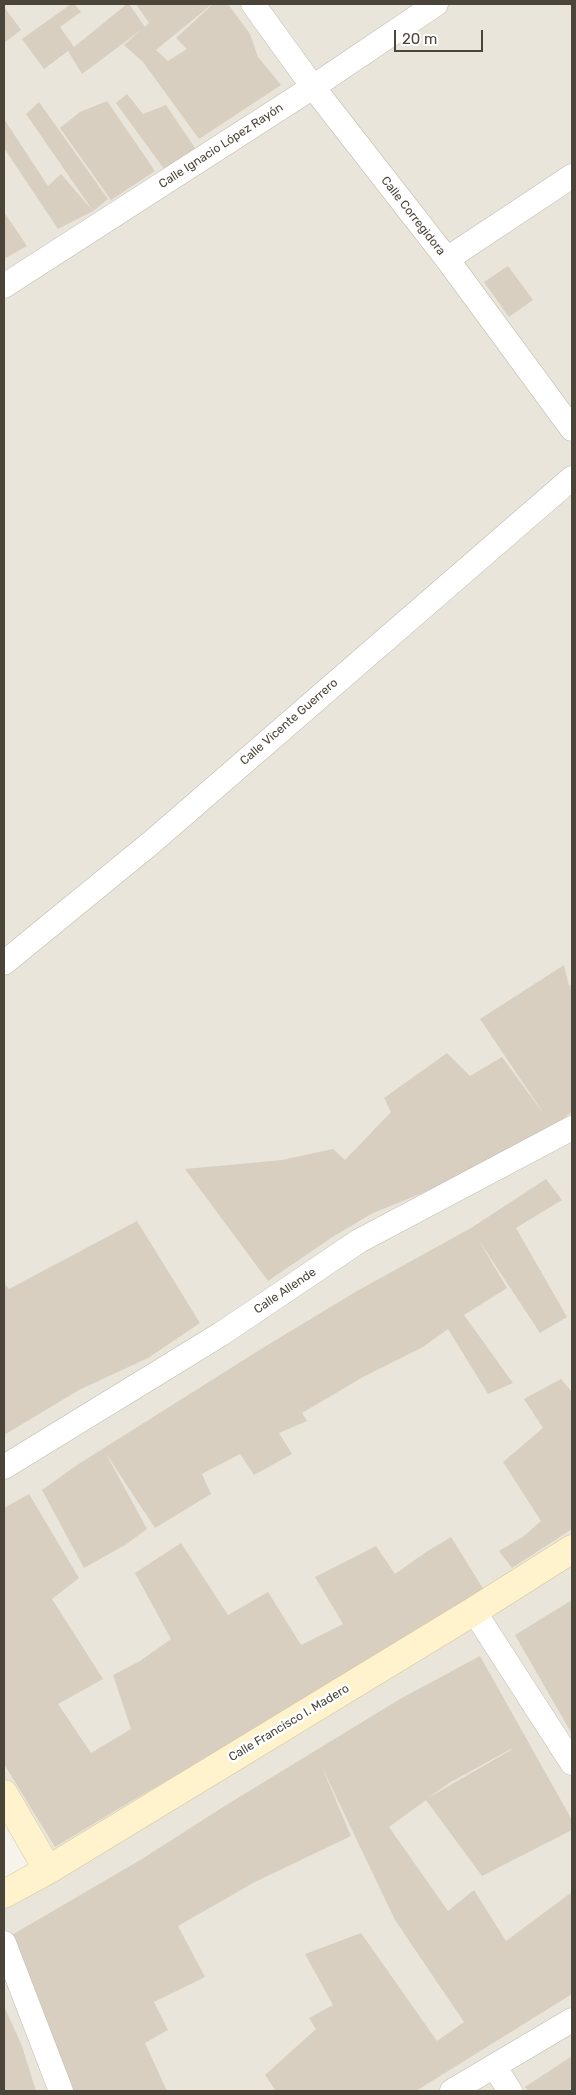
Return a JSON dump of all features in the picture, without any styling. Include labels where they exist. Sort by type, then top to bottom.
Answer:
[{"type":"street","name":"Calle Corregidora","points":[[253,4],[313,86],[447,259],[572,429]]},
{"type":"street","name":"Calle Ignacio López Rayón","points":[[4,286],[436,4]]},
{"type":"street","points":[[447,259],[572,176]]},
{"type":"street","name":"Calle Vicente Guerrero","points":[[4,963],[152,842],[572,478]]},
{"type":"street","name":"Calle Allende","points":[[4,1467],[221,1334],[359,1241],[572,1128]]},
{"type":"street","name":"Calle Francisco I. Madero","points":[[4,1894],[48,1870],[474,1611],[572,1549]]},
{"type":"street","points":[[474,1611],[572,1764]]},
{"type":"street","points":[[4,1794],[48,1870]]},
{"type":"street","points":[[4,1943],[60,2091]]},
{"type":"street","points":[[452,2091],[572,2020]]},
{"type":"street","points":[[494,2066],[510,2091]]},
{"type":"shaded area","points":[[4,4],[572,4],[572,2091],[4,2091],[4,1894],[48,1870],[4,1795]]},
{"type":"building","points":[[71,4],[74,4],[81,12],[60,27],[74,47],[127,4],[129,4],[145,27],[149,23],[136,4],[212,4],[156,50],[168,61],[187,49],[176,38],[213,4],[228,4],[250,34],[258,57],[281,85],[199,139],[143,62],[124,45],[141,30],[82,74],[68,51],[44,69],[22,39]]},
{"type":"building","points":[[4,7],[21,30],[4,43]]},
{"type":"building","points":[[127,94],[143,114],[166,105],[197,151],[164,169],[116,103]]},
{"type":"building","points":[[107,101],[155,171],[111,200],[60,128],[80,112]]},
{"type":"building","points":[[39,102],[108,199],[93,211],[26,114]]},
{"type":"building","points":[[4,119],[48,186],[61,174],[93,211],[58,229],[4,148]]},
{"type":"building","points":[[4,212],[27,246],[4,259]]},
{"type":"building","points":[[508,266],[533,300],[509,317],[484,282]]},
{"type":"building","points":[[564,965],[569,986],[572,984],[572,1112],[553,1126],[435,1188],[373,1213],[334,1236],[268,1281],[185,1169],[282,1160],[333,1149],[345,1160],[391,1112],[384,1098],[447,1053],[470,1076],[502,1057],[546,1117],[480,1019]]},
{"type":"building","points":[[546,1179],[562,1200],[516,1228],[567,1317],[540,1333],[478,1239],[507,1288],[464,1315],[513,1383],[488,1394],[448,1329],[423,1347],[363,1377],[302,1413],[307,1421],[279,1433],[292,1454],[254,1475],[240,1454],[202,1474],[211,1494],[155,1528],[105,1452],[147,1529],[125,1545],[84,1568],[42,1490],[77,1465],[261,1349],[357,1291],[471,1228]]},
{"type":"building","points":[[137,1221],[200,1323],[148,1358],[79,1390],[4,1435],[4,1283],[9,1289]]},
{"type":"building","points":[[561,1379],[572,1392],[572,1529],[512,1568],[499,1551],[524,1536],[541,1521],[503,1462],[543,1428],[524,1399]]},
{"type":"building","points":[[29,1494],[79,1578],[52,1599],[103,1679],[58,1704],[91,1753],[131,1729],[113,1675],[140,1661],[171,1639],[135,1573],[181,1543],[228,1615],[268,1592],[301,1645],[343,1624],[315,1577],[376,1546],[395,1574],[451,1537],[487,1595],[55,1847],[4,1764],[4,1508]]},
{"type":"building","points":[[572,1600],[572,1734],[515,1635]]},
{"type":"building","points":[[480,1656],[572,1820],[572,1830],[482,1876],[426,1800],[389,1827],[448,1911],[474,1890],[506,1941],[572,1892],[572,1994],[416,2091],[276,2091],[265,2075],[316,2029],[309,2018],[333,2005],[305,1954],[361,1933],[437,2041],[464,2022],[395,1920],[321,1765],[351,1836],[255,1882],[178,1926],[205,1977],[154,2002],[168,2030],[145,2043],[167,2091],[74,2091],[10,1936],[142,1859],[223,1807],[400,1699]],"holes":[[[511,1750],[428,1798],[449,1783]]]},
{"type":"building","points":[[4,2006],[22,2046],[36,2091],[4,2091]]},
{"type":"building","points":[[572,2056],[572,2091],[528,2091],[525,2087]]}]
